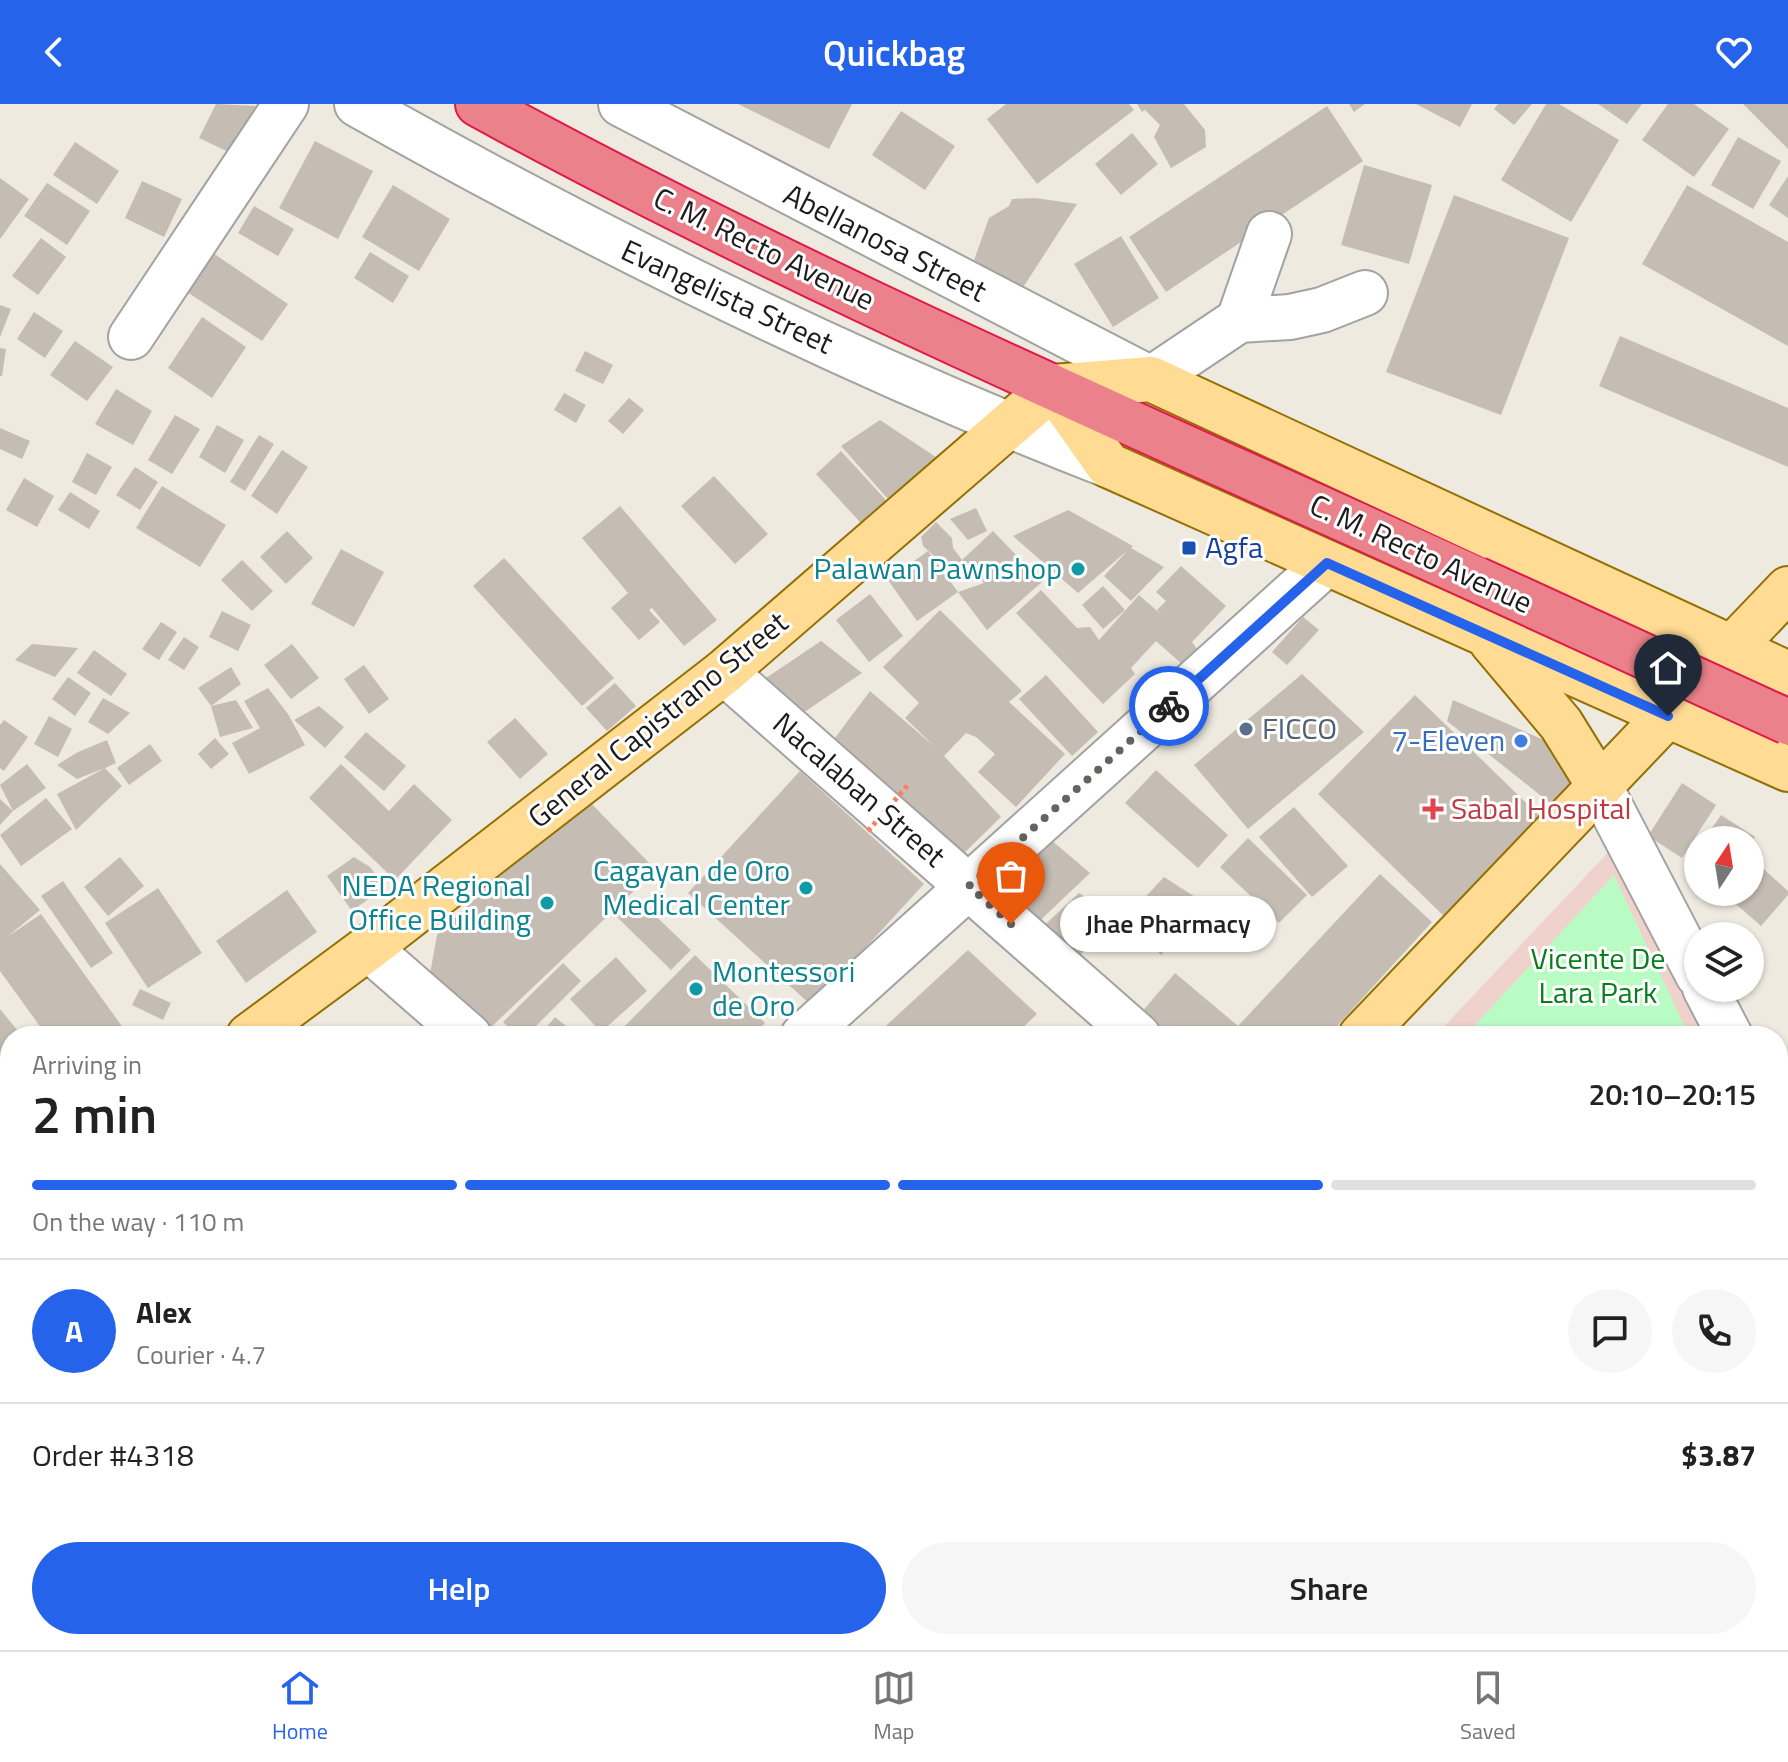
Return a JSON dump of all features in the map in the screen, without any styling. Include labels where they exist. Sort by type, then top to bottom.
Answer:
[{"type":"highway","name":"C. M. Recto Avenue","points":[[478,104],[685,212],[1053,387],[1788,722]]},
{"type":"main road","name":"C. M. Recto Avenue","points":[[1053,387],[1151,379],[1788,674]]},
{"type":"main road","name":"General Capistrano Street","points":[[263,1026],[724,672],[1053,387]]},
{"type":"main road","name":"C. M. Recto Avenue","points":[[1053,387],[1108,465],[1788,769]]},
{"type":"main road","points":[[1371,1026],[1788,589]]},
{"type":"main road","points":[[1485,633],[1561,724],[1600,787]]},
{"type":"street","points":[[131,337],[213,209],[286,104]]},
{"type":"street","name":"Evangelista Street","points":[[357,104],[662,268],[1009,426],[1108,465]]},
{"type":"street","name":"Abellanosa Street","points":[[621,104],[1151,379]]},
{"type":"street","points":[[1239,320],[1269,234]]},
{"type":"street","points":[[1151,379],[1239,320],[1290,317],[1322,310],[1365,293]]},
{"type":"street","points":[[814,1026],[1327,563]]},
{"type":"street","name":"Nacalaban Street","points":[[724,672],[1127,1026]]},
{"type":"street","points":[[1600,787],[1684,948]]},
{"type":"street","points":[[368,948],[458,1026]]},
{"type":"street","points":[[1712,1002],[1725,1026]]},
{"type":"path","points":[[868,831],[908,785]]},
{"type":"shaded area","name":"Vicente De Lara Park","points":[[1614,846],[1684,989],[1684,1002],[1690,1002],[1702,1026],[1444,1026]]},
{"type":"green space","name":"Vicente De Lara Park","points":[[1614,875],[1684,1026],[1474,1026]]},
{"type":"building","points":[[216,104],[256,106],[233,154],[199,138]]},
{"type":"building","points":[[738,104],[852,104],[829,149]]},
{"type":"building","points":[[1006,104],[1129,104],[1134,110],[1037,184],[987,119]]},
{"type":"building","points":[[1137,104],[1184,104],[1205,130],[1206,147],[1171,168],[1154,137],[1160,125],[1145,110],[1142,112]]},
{"type":"building","points":[[1349,104],[1365,104],[1354,112]]},
{"type":"building","points":[[1416,104],[1472,104],[1460,127]]},
{"type":"building","points":[[1498,104],[1532,104],[1514,125],[1494,109]]},
{"type":"building","points":[[1546,104],[1559,104],[1619,140],[1571,222],[1501,180]]},
{"type":"building","points":[[1598,104],[1642,104],[1627,124]]},
{"type":"building","points":[[1668,104],[1694,104],[1729,129],[1694,177],[1642,140]]},
{"type":"building","points":[[1743,104],[1788,104],[1788,149]]},
{"type":"building","points":[[1327,106],[1363,161],[1166,292],[1129,237]]},
{"type":"building","points":[[901,111],[955,146],[925,190],[872,155]]},
{"type":"building","points":[[1132,133],[1158,164],[1121,195],[1095,164]]},
{"type":"building","points":[[1738,137],[1781,161],[1753,209],[1711,185]]},
{"type":"building","points":[[315,141],[373,171],[338,239],[279,208]]},
{"type":"building","points":[[75,142],[119,171],[97,204],[53,175]]},
{"type":"building","points":[[1364,165],[1432,185],[1409,264],[1341,245]]},
{"type":"building","points":[[1788,176],[1788,218],[1769,205]]},
{"type":"building","points":[[0,178],[29,199],[0,239]]},
{"type":"building","points":[[142,181],[182,199],[164,237],[125,218]]},
{"type":"building","points":[[47,183],[90,211],[67,245],[24,216]]},
{"type":"building","points":[[393,185],[450,219],[419,271],[362,237]]},
{"type":"building","points":[[1687,185],[1788,242],[1788,346],[1642,264]]},
{"type":"building","points":[[1454,195],[1569,238],[1501,415],[1386,372]]},
{"type":"building","points":[[1035,198],[1077,204],[1022,289],[972,266],[989,218],[1009,206],[1012,199]]},
{"type":"building","points":[[254,206],[294,229],[278,256],[238,233]]},
{"type":"building","points":[[1121,236],[1159,298],[1113,327],[1074,264]]},
{"type":"building","points":[[41,238],[66,257],[38,295],[12,276]]},
{"type":"building","points":[[370,252],[409,276],[393,303],[354,278]]},
{"type":"building","points":[[213,253],[288,304],[262,341],[187,292]]},
{"type":"building","points":[[0,305],[11,309],[0,337]]},
{"type":"building","points":[[34,312],[63,331],[45,358],[17,339]]},
{"type":"building","points":[[202,317],[246,347],[212,398],[168,368]]},
{"type":"building","points":[[1620,336],[1788,408],[1788,467],[1599,386]]},
{"type":"building","points":[[75,341],[113,367],[87,401],[50,375]]},
{"type":"building","points":[[0,348],[6,349],[2,376],[0,376]]},
{"type":"building","points":[[585,351],[613,365],[603,384],[575,371]]},
{"type":"building","points":[[116,389],[152,411],[133,445],[95,424]]},
{"type":"building","points":[[564,393],[586,405],[576,423],[554,410]]},
{"type":"building","points":[[629,398],[644,410],[623,434],[608,421]]},
{"type":"building","points":[[175,415],[200,429],[172,474],[148,460]]},
{"type":"building","points":[[880,420],[948,465],[888,499],[841,446]]},
{"type":"building","points":[[217,425],[244,440],[225,473],[199,457]]},
{"type":"building","points":[[0,428],[30,441],[22,459],[0,449]]},
{"type":"building","points":[[259,435],[274,444],[245,491],[230,482]]},
{"type":"building","points":[[282,450],[308,467],[277,514],[251,496]]},
{"type":"building","points":[[841,451],[895,510],[870,533],[816,474]]},
{"type":"building","points":[[87,453],[112,467],[96,495],[72,482]]},
{"type":"building","points":[[135,467],[158,482],[140,510],[116,495]]},
{"type":"building","points":[[714,476],[768,534],[735,564],[681,506]]},
{"type":"building","points":[[24,478],[54,496],[37,527],[6,510]]},
{"type":"building","points":[[162,486],[226,525],[200,567],[136,528]]},
{"type":"building","points":[[70,492],[100,511],[89,529],[58,510]]},
{"type":"building","points":[[620,506],[717,620],[684,646],[652,608],[649,610],[660,622],[639,640],[611,608],[628,593],[582,538]]},
{"type":"building","points":[[976,508],[987,531],[968,540],[950,519]]},
{"type":"building","name":"Palawan Pawnshop","points":[[1068,510],[1164,567],[1131,601],[1104,576],[1128,550],[1078,593],[1013,536]]},
{"type":"building","points":[[936,522],[952,538],[953,548],[962,560],[954,574],[923,546],[921,537]]},
{"type":"building","points":[[287,531],[313,558],[286,584],[260,557]]},
{"type":"building","points":[[993,531],[1042,582],[987,630],[958,592],[984,583],[962,560]]},
{"type":"building","points":[[341,549],[384,572],[354,627],[311,604]]},
{"type":"building","points":[[928,551],[958,592],[917,621],[888,580]]},
{"type":"building","points":[[504,558],[614,678],[582,706],[473,586]]},
{"type":"building","points":[[242,560],[273,591],[252,611],[221,580]]},
{"type":"building","points":[[1181,566],[1226,606],[1192,642],[1197,649],[1183,665],[1156,641],[1131,668],[1135,674],[1103,704],[1016,613],[1041,590],[1077,628],[1090,627],[1099,640],[1139,595],[1163,616],[1157,610],[1166,601],[1156,592]]},
{"type":"building","points":[[1103,586],[1125,610],[1103,629],[1082,605]]},
{"type":"building","points":[[870,594],[903,636],[869,662],[836,620]]},
{"type":"building","points":[[940,610],[1022,691],[1009,702],[1065,754],[1016,807],[978,772],[995,754],[976,737],[966,733],[944,756],[1001,817],[959,858],[835,738],[870,691],[935,747],[905,718],[919,703],[883,667]]},
{"type":"building","points":[[222,611],[251,625],[238,651],[209,637]]},
{"type":"building","points":[[1303,617],[1319,630],[1287,665],[1272,652]]},
{"type":"building","points":[[161,622],[177,632],[159,660],[142,649]]},
{"type":"building","points":[[184,637],[199,647],[184,670],[168,660]]},
{"type":"building","points":[[821,641],[862,673],[794,719],[766,678]]},
{"type":"building","points":[[32,644],[78,648],[55,677],[15,660]]},
{"type":"building","points":[[292,644],[319,678],[291,699],[264,665]]},
{"type":"building","points":[[94,650],[127,674],[111,696],[77,673]]},
{"type":"building","points":[[364,665],[389,699],[369,714],[344,679]]},
{"type":"building","points":[[231,667],[241,684],[211,706],[198,688]]},
{"type":"building","points":[[1302,674],[1364,732],[1248,829],[1194,765]]},
{"type":"building","points":[[1046,675],[1098,732],[1072,756],[1019,699]]},
{"type":"building","points":[[68,677],[91,693],[75,716],[52,699]]},
{"type":"building","points":[[615,683],[636,706],[607,731],[586,708]]},
{"type":"building","points":[[268,688],[288,714],[305,745],[249,774],[232,743],[260,728],[244,701]]},
{"type":"building","name":"Sabal Hospital","points":[[1415,695],[1548,824],[1451,923],[1318,794]]},
{"type":"building","points":[[103,698],[130,713],[108,734],[88,722]]},
{"type":"building","points":[[236,700],[253,728],[220,737],[211,706]]},
{"type":"building","points":[[1453,700],[1553,744],[1575,782],[1560,811],[1447,721]]},
{"type":"building","points":[[319,706],[344,727],[325,748],[294,720]]},
{"type":"building","points":[[49,716],[72,729],[58,757],[34,744]]},
{"type":"building","points":[[515,718],[548,754],[520,779],[487,742]]},
{"type":"building","points":[[4,720],[28,737],[4,771],[0,768],[0,725]]},
{"type":"building","points":[[366,732],[406,766],[384,791],[344,757]]},
{"type":"building","points":[[215,738],[229,754],[211,769],[198,754]]},
{"type":"building","points":[[107,740],[116,763],[77,779],[57,765]]},
{"type":"building","points":[[150,744],[162,761],[129,785],[117,768]]},
{"type":"building","points":[[27,764],[46,788],[13,811],[0,785]]},
{"type":"building","points":[[341,764],[389,811],[414,784],[452,820],[395,880],[309,798]]},
{"type":"building","points":[[105,768],[122,786],[76,830],[57,794]]},
{"type":"building","points":[[1156,770],[1228,835],[1198,868],[1125,803]]},
{"type":"building","name":"Cagayan de Oro Medical Center","points":[[800,771],[924,884],[812,1006],[688,893]]},
{"type":"building","points":[[1682,783],[1716,805],[1703,826],[1684,826],[1682,858],[1648,836]]},
{"type":"building","name":"NEDA Regional Office Building","points":[[584,796],[656,870],[492,1026],[480,1026],[430,974],[437,935]]},
{"type":"building","points":[[46,798],[72,829],[21,866],[0,835]]},
{"type":"building","points":[[0,799],[13,811],[0,825]]},
{"type":"building","points":[[1294,807],[1348,866],[1312,897],[1259,837]]},
{"type":"building","points":[[1721,815],[1738,826],[1714,826]]},
{"type":"building","points":[[1248,838],[1307,895],[1279,923],[1220,867]]},
{"type":"building","points":[[1050,839],[1090,873],[1028,932],[989,894]]},
{"type":"building","points":[[120,857],[144,886],[108,916],[84,887]]},
{"type":"building","points":[[354,857],[370,867],[385,887],[352,911],[327,876]]},
{"type":"building","points":[[0,864],[40,910],[7,937],[41,914],[122,1026],[40,1026],[0,971]]},
{"type":"building","points":[[1764,869],[1788,891],[1788,895],[1764,923],[1756,922],[1738,906],[1764,906]]},
{"type":"building","points":[[1380,874],[1432,922],[1337,1026],[1238,1026]]},
{"type":"building","points":[[1164,877],[1203,902],[1161,955],[1126,918]]},
{"type":"building","points":[[63,881],[113,953],[91,968],[41,896]]},
{"type":"building","points":[[158,888],[202,953],[148,988],[105,923]]},
{"type":"building","points":[[287,890],[317,932],[246,983],[216,941]]},
{"type":"building","points":[[1079,893],[1114,916],[1070,967],[1036,933]]},
{"type":"building","points":[[636,897],[691,950],[671,970],[616,916]]},
{"type":"building","points":[[968,950],[1037,1014],[1024,1026],[886,1026]]},
{"type":"building","name":"Montessori de Oro","points":[[695,955],[765,1023],[762,1026],[625,1026]]},
{"type":"building","points":[[616,957],[647,991],[608,1026],[595,1026],[570,999]]},
{"type":"building","points":[[563,963],[581,981],[536,1026],[507,1026],[503,1022]]},
{"type":"building","points":[[1175,973],[1238,1026],[1142,1026],[1135,1020]]},
{"type":"building","points":[[140,989],[171,1003],[163,1020],[132,1005]]},
{"type":"building","points":[[0,1009],[14,1026],[0,1026]]},
{"type":"building","points":[[555,1017],[566,1026],[547,1026]]},
{"type":"way so far","points":[[1011,924],[969,886],[1169,706]]},
{"type":"place","name":"Agfa","points":[[1189,548]]},
{"type":"place","name":"Palawan Pawnshop","points":[[1078,569]]},
{"type":"place","name":"FICCO","points":[[1246,729]]},
{"type":"place","name":"7-Eleven","points":[[1521,741]]},
{"type":"place","name":"Sabal Hospital","points":[[1433,809]]},
{"type":"place","name":"Cagayan de Oro Medical Center","points":[[806,888]]},
{"type":"place","name":"NEDA Regional Office Building","points":[[547,903]]},
{"type":"place","name":"Jhae Pharmacy","points":[[1011,924]]},
{"type":"place","name":"Montessori de Oro","points":[[696,989]]},
{"type":"route","points":[[1169,706],[1327,563],[1668,716]]}]
